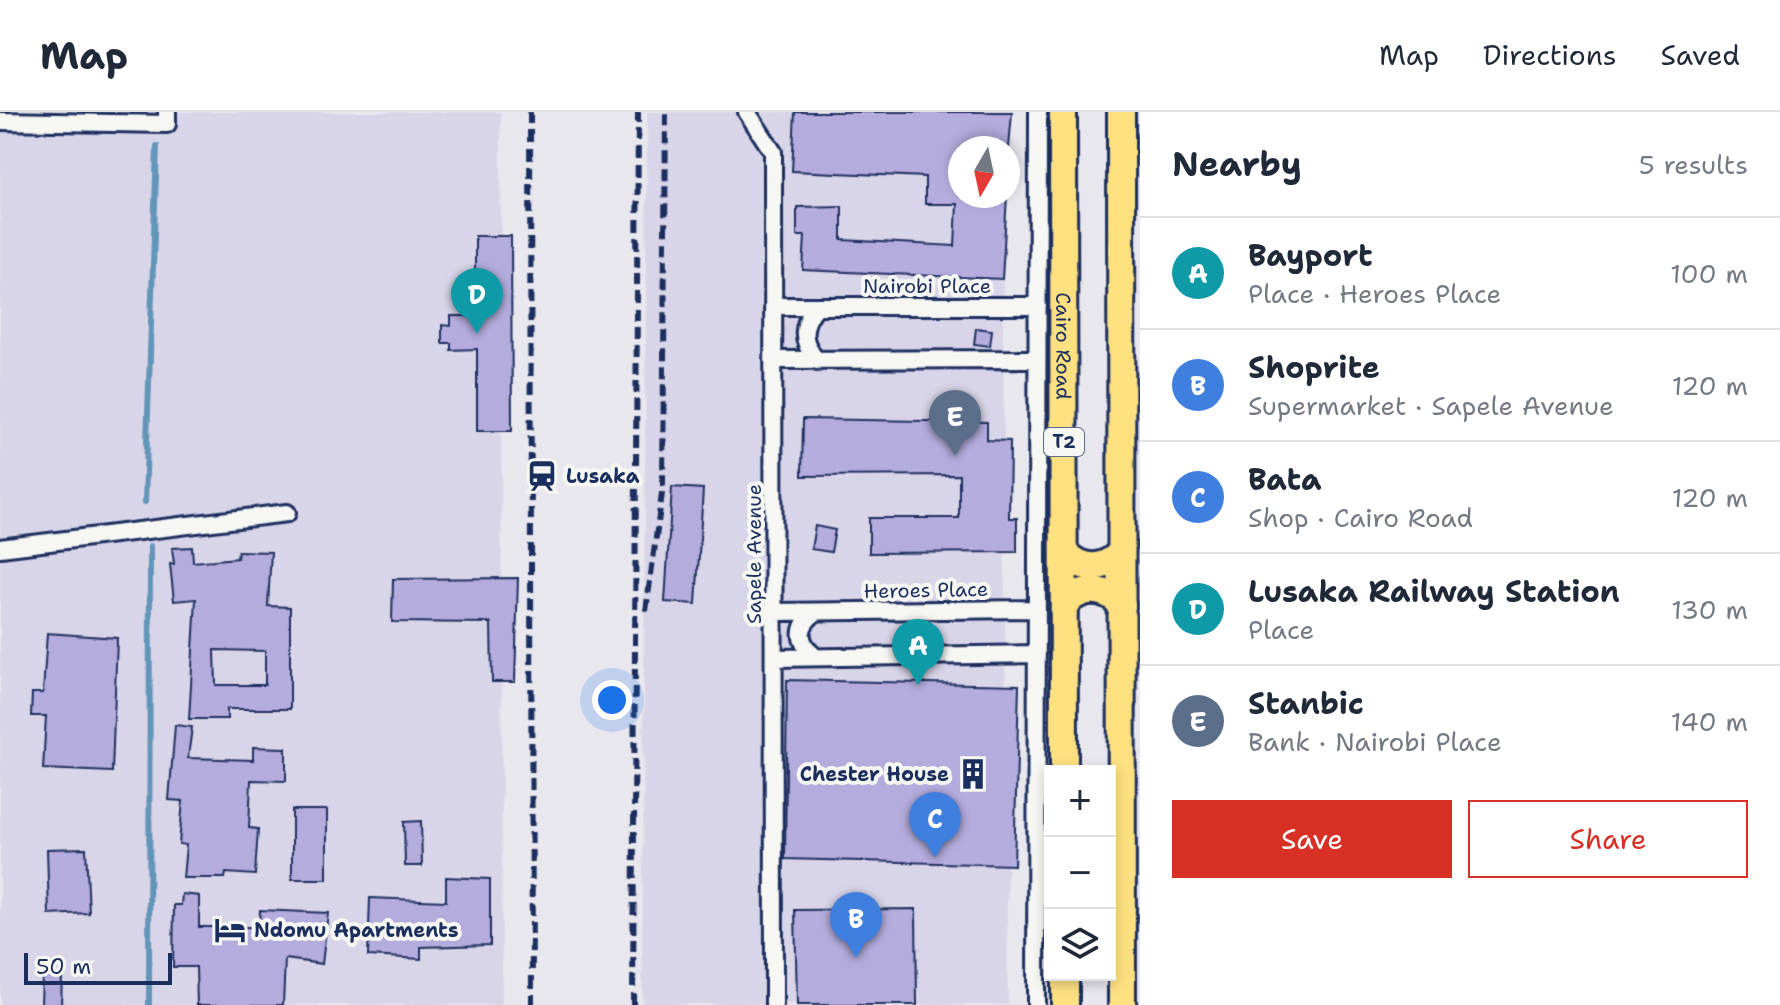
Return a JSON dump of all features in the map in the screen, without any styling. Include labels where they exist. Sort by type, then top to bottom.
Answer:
[{"type":"main road","name":"Cairo Road","points":[[1058,765],[1064,605],[1063,112]]},
{"type":"main road","points":[[1121,112],[1122,1005]]},
{"type":"main road","points":[[1064,552],[1076,563],[1091,567],[1108,563],[1121,552]]},
{"type":"main road","points":[[1064,605],[1076,594],[1091,590],[1108,593],[1122,605]]},
{"type":"main road","points":[[1065,981],[1065,1005]]},
{"type":"street","points":[[0,121],[167,124],[167,112]]},
{"type":"street","name":"Sapele Avenue","points":[[747,112],[773,152],[774,1005]]},
{"type":"street","points":[[1036,1005],[1038,112]]},
{"type":"street","points":[[1037,199],[1064,180]]},
{"type":"street","name":"Nairobi Place","points":[[773,306],[1038,306]]},
{"type":"street","points":[[817,306],[807,318],[803,333],[807,349],[817,361]]},
{"type":"street","points":[[773,360],[1037,359]]},
{"type":"street","points":[[1037,398],[1064,411]]},
{"type":"street","points":[[0,548],[287,513]]},
{"type":"street","name":"Heroes Place","points":[[774,612],[1037,609]]},
{"type":"street","points":[[815,657],[804,648],[800,634],[805,621],[816,612]]},
{"type":"street","points":[[774,658],[1037,654]]},
{"type":"street","points":[[1037,792],[1044,785]]},
{"type":"street","points":[[1036,987],[1052,1005]]},
{"type":"shaded area","points":[[0,112],[501,112],[502,1005],[0,1005]]},
{"type":"shaded area","points":[[647,112],[1002,112],[974,136],[948,136],[948,208],[1002,208],[1008,1005],[642,1004]]},
{"type":"building","points":[[795,112],[1012,112],[1010,136],[948,136],[948,204],[925,204],[925,177],[792,171]]},
{"type":"building","points":[[842,206],[842,240],[955,246],[957,208],[1006,208],[1002,279],[803,270],[805,236],[797,236],[797,207]]},
{"type":"building","points":[[475,236],[511,236],[512,431],[477,431],[477,349],[451,350],[451,343],[442,343],[442,325],[451,326],[451,316],[475,316]]},
{"type":"building","points":[[976,328],[992,330],[990,346],[974,344]]},
{"type":"building","points":[[803,419],[987,422],[987,440],[1010,441],[1009,518],[1017,518],[1017,552],[869,553],[869,518],[959,518],[959,475],[802,476]]},
{"type":"building","points":[[672,487],[703,489],[696,604],[665,602]]},
{"type":"building","points":[[815,526],[835,530],[831,552],[811,549]]},
{"type":"building","points":[[192,547],[193,562],[237,558],[238,551],[271,552],[268,606],[290,607],[290,709],[227,709],[227,719],[189,719],[196,599],[174,601],[170,564],[174,564],[172,548]],"holes":[[[215,650],[265,651],[265,685],[216,685]]]},
{"type":"building","points":[[518,578],[515,682],[492,682],[491,623],[392,622],[393,579]]},
{"type":"building","points":[[47,633],[117,638],[112,772],[43,769],[46,716],[31,716],[32,693],[43,693]]},
{"type":"building","name":"Chester House","points":[[787,680],[1019,685],[1014,865],[785,859]]},
{"type":"building","points":[[175,725],[192,727],[188,758],[253,760],[253,747],[286,748],[286,781],[251,780],[249,828],[258,829],[255,875],[226,873],[225,878],[183,878],[186,845],[179,844],[183,801],[169,800]]},
{"type":"building","points":[[292,810],[327,810],[327,879],[292,879]]},
{"type":"building","points":[[421,821],[422,866],[405,866],[404,822]]},
{"type":"building","points":[[86,848],[89,913],[49,915],[47,849]]},
{"type":"building","points":[[446,877],[490,879],[490,945],[421,947],[421,959],[368,956],[370,898],[446,901]]},
{"type":"building","points":[[182,894],[199,896],[199,927],[259,927],[260,910],[328,913],[322,964],[285,959],[283,1005],[197,1005],[196,967],[173,967],[174,905],[181,905]]},
{"type":"building","points":[[916,909],[917,1005],[797,1005],[795,910]]},
{"type":"building","points":[[42,975],[62,976],[61,1005],[41,1005]]},
{"type":"waterway","points":[[145,502],[157,146]]},
{"type":"waterway","points":[[149,1005],[150,546]]},
{"type":"railway","points":[[530,112],[532,1005]]},
{"type":"railway","points":[[633,1005],[638,112]]},
{"type":"railway","points":[[646,611],[663,486],[666,112]]},
{"type":"place","name":"Lusaka Railway Station","points":[[477,334]]},
{"type":"place","name":"Stanbic","points":[[955,456]]},
{"type":"place","name":"Lusaka","points":[[542,476]]},
{"type":"place","name":"Bayport","points":[[918,685]]},
{"type":"place","name":"Chester House","points":[[973,774]]},
{"type":"place","name":"Bata","points":[[935,858]]},
{"type":"place","name":"Ndomu Apartments","points":[[230,930]]},
{"type":"place","name":"Shoprite","points":[[856,958]]}]
